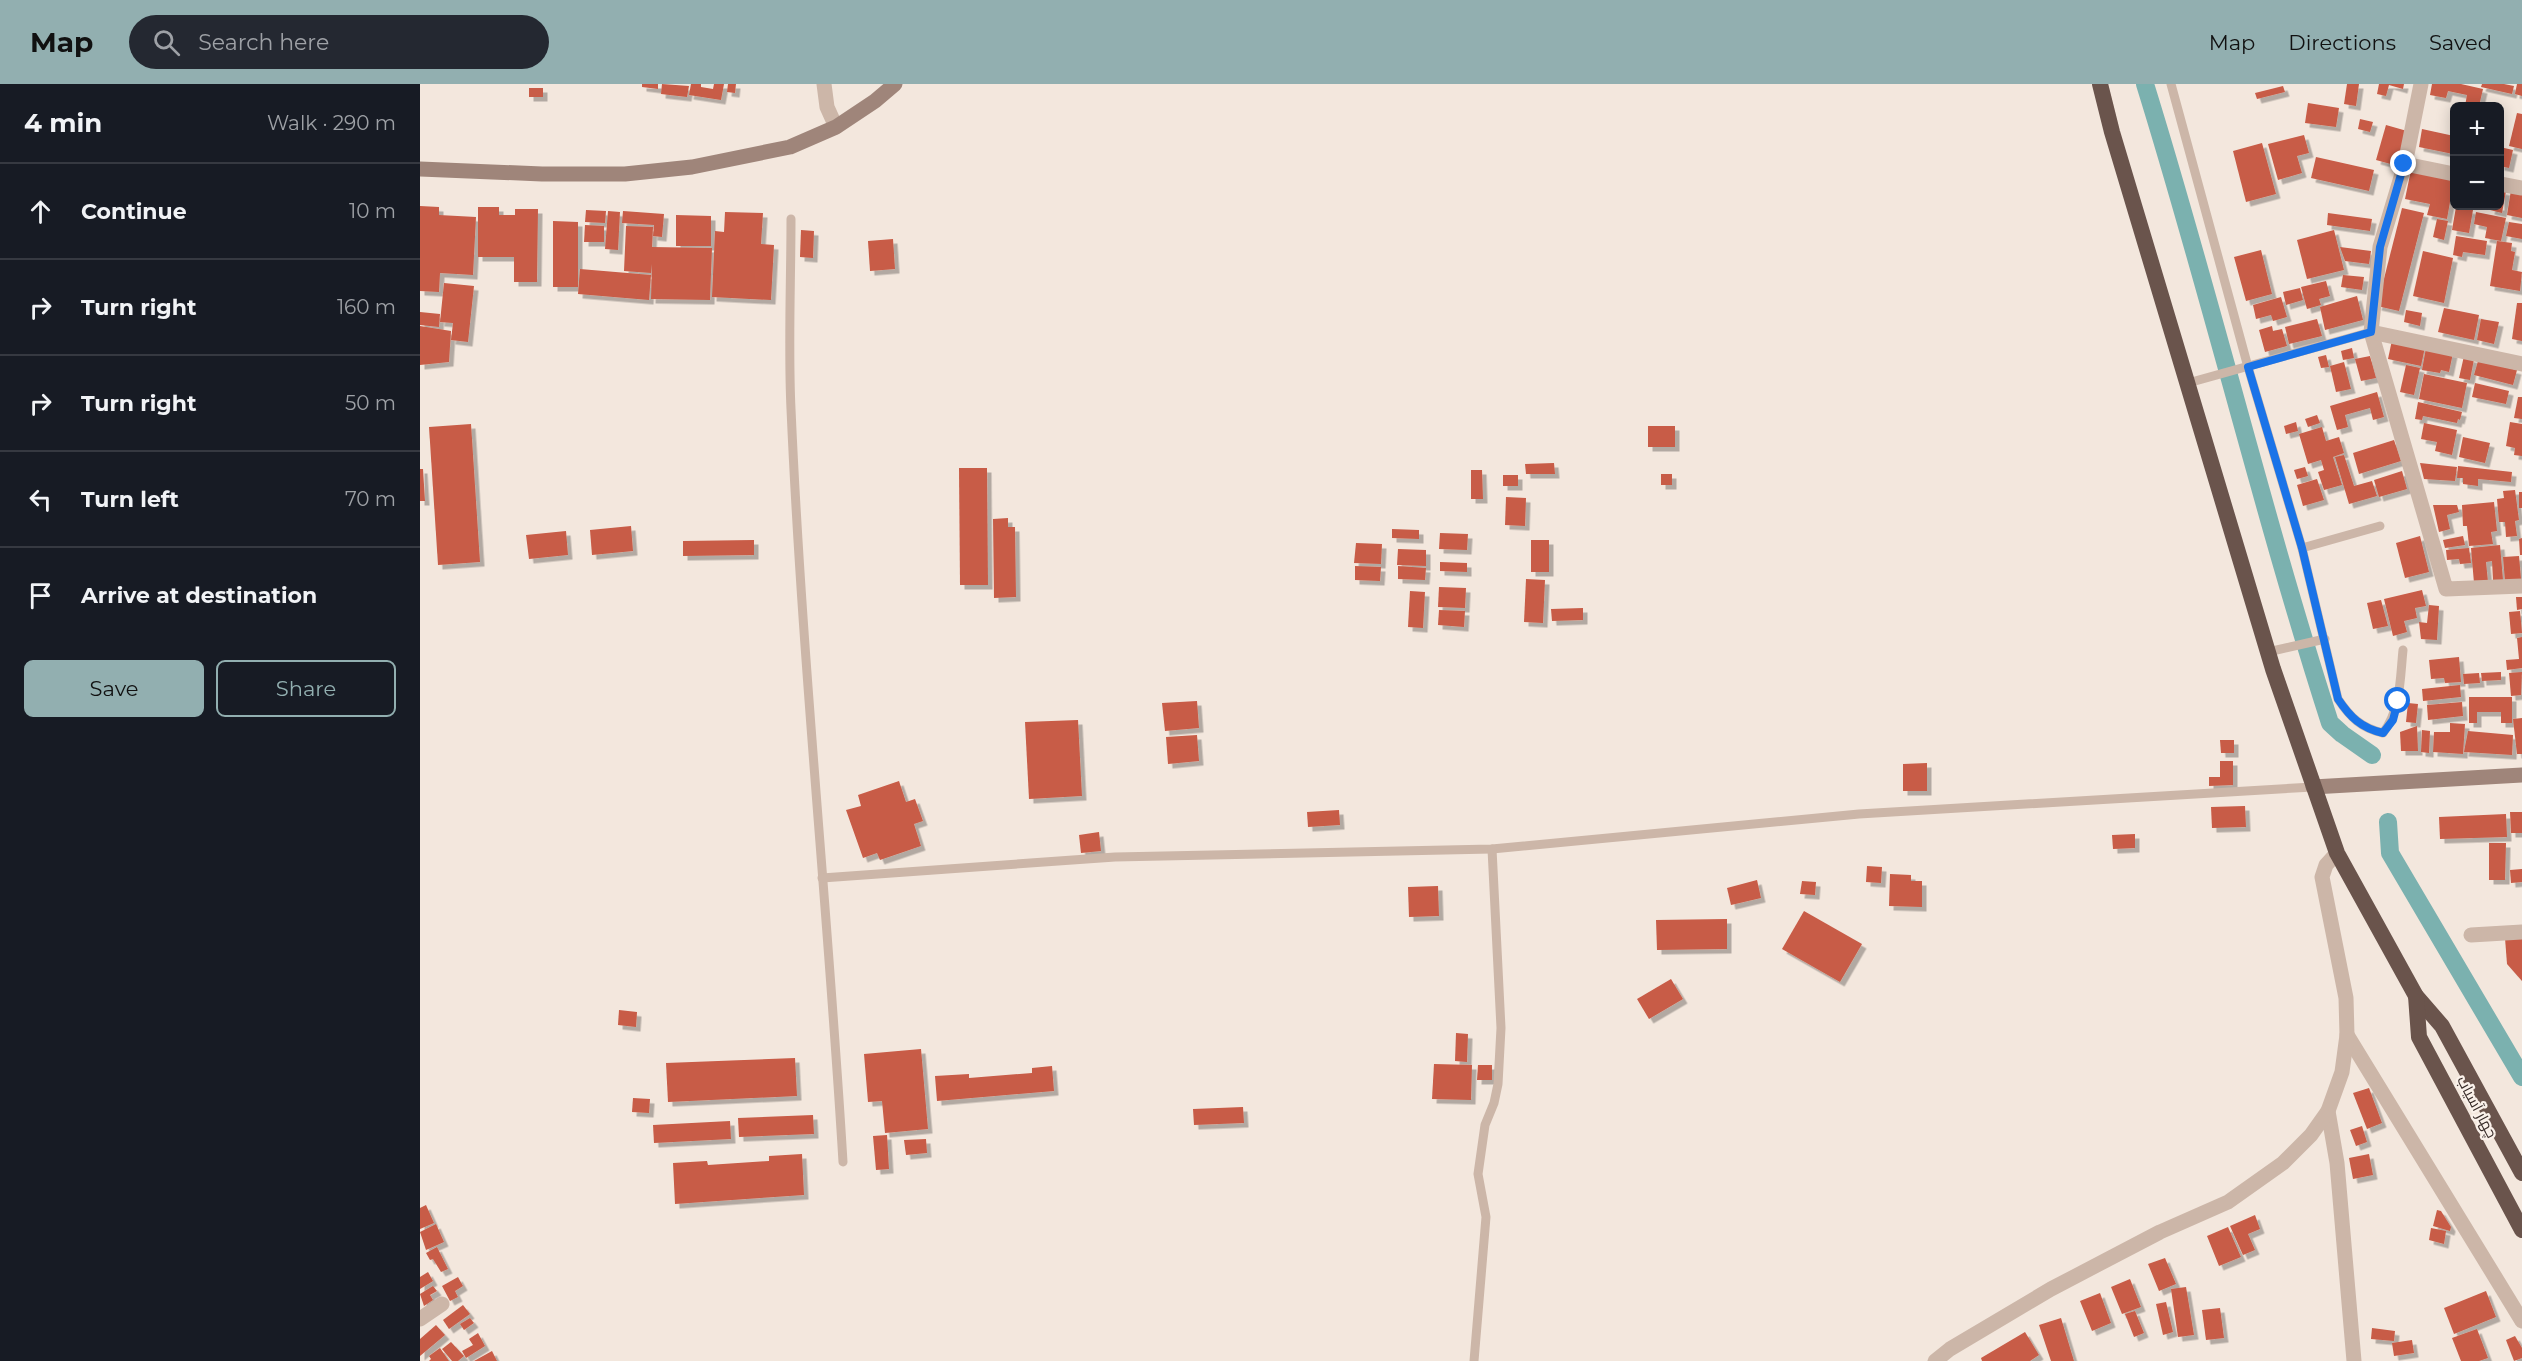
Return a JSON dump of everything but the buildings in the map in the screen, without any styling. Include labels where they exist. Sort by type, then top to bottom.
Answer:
[{"type":"highway","name":"چهار آسیاب","points":[[2100,84],[2112,132],[2268,652],[2337,853],[2416,996],[2442,1026],[2522,1173]]},
{"type":"highway","name":"چهار آسیاب","points":[[2416,996],[2419,1037],[2522,1230]]},
{"type":"main road","points":[[420,169],[542,174],[625,174],[692,167],[790,147],[836,128],[895,84]]},
{"type":"main road","points":[[2313,787],[2522,775]]},
{"type":"street","points":[[824,84],[827,107],[836,128]]},
{"type":"street","points":[[2421,84],[2404,164],[2380,247],[2371,332],[2446,589],[2522,586]]},
{"type":"street","points":[[2404,164],[2450,173]]},
{"type":"street","points":[[2504,185],[2522,188]]},
{"type":"street","points":[[2371,332],[2522,364]]},
{"type":"street","points":[[1935,1361],[1950,1349],[2051,1289],[2160,1232],[2228,1202],[2283,1163],[2311,1136],[2328,1111],[2342,1072],[2347,1035],[2346,998],[2322,877],[2326,865],[2337,853]]},
{"type":"street","points":[[2471,935],[2522,932]]},
{"type":"street","points":[[2347,1035],[2522,1321]]},
{"type":"street","points":[[2328,1111],[2337,1163],[2354,1361]]},
{"type":"street","points":[[2507,1147],[2522,1155]]},
{"type":"street","points":[[420,1319],[442,1304]]},
{"type":"lane","points":[[2171,84],[2247,367],[2302,548],[2338,699],[2351,718],[2370,730],[2383,733],[2393,720],[2398,701],[2403,650]]},
{"type":"lane","points":[[791,219],[791,406],[813,773],[834,1004],[843,1162]]},
{"type":"lane","points":[[2188,383],[2371,332]]},
{"type":"lane","points":[[2302,548],[2380,526]]},
{"type":"lane","points":[[2268,652],[2325,639]]},
{"type":"lane","points":[[822,878],[1116,857],[1492,849],[1859,814],[2313,787]]},
{"type":"lane","points":[[1474,1361],[1486,1217],[1478,1174],[1485,1125],[1494,1103],[1498,1084],[1501,1028],[1492,849]]},
{"type":"waterway","points":[[2145,84],[2305,644],[2330,723],[2372,755]]},
{"type":"waterway","points":[[2388,822],[2390,853],[2522,1077]]},
{"type":"route","points":[[2398,701],[2393,720],[2383,733],[2370,730],[2351,718],[2338,699],[2302,548],[2248,367],[2371,332],[2380,247],[2404,164]]}]
